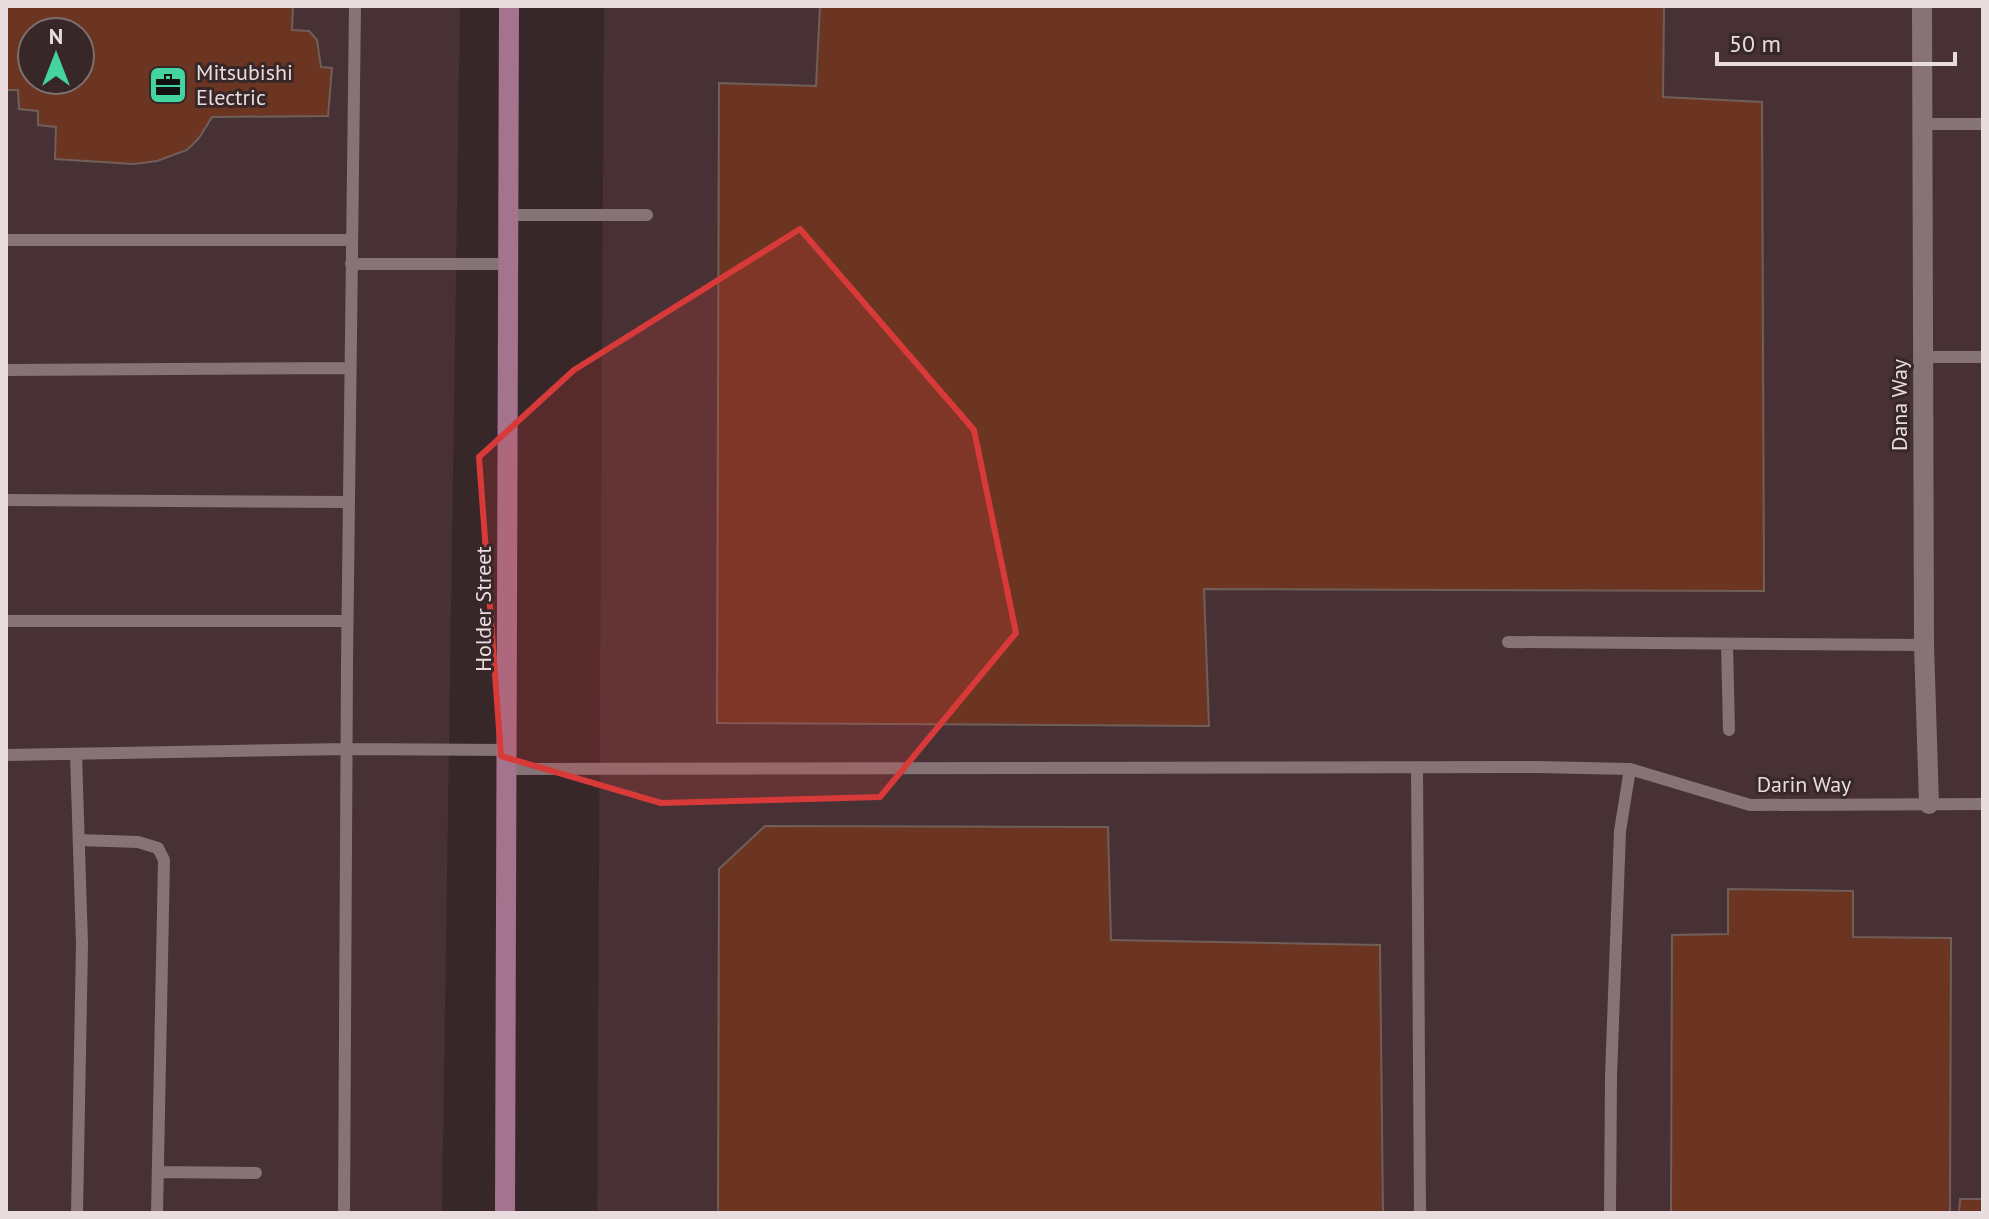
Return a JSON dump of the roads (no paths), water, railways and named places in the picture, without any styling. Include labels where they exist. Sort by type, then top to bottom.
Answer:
[{"type":"street","name":"Holder Street","points":[[505,1213],[509,6]]},
{"type":"street","name":"Dana Way","points":[[1922,6],[1924,645],[1929,804]]},
{"type":"lane","points":[[344,1213],[348,502],[355,6]]},
{"type":"lane","points":[[1922,124],[1983,124]]},
{"type":"lane","points":[[508,215],[647,215]]},
{"type":"lane","points":[[6,240],[352,240]]},
{"type":"lane","points":[[351,264],[508,264]]},
{"type":"lane","points":[[1923,357],[1983,357]]},
{"type":"lane","points":[[6,370],[350,368]]},
{"type":"lane","points":[[6,500],[348,502]]},
{"type":"lane","points":[[6,621],[347,621]]},
{"type":"lane","points":[[1508,642],[1924,645]]},
{"type":"lane","points":[[1727,644],[1729,730]]},
{"type":"lane","name":"Darin Way","points":[[6,755],[346,749],[507,760],[1630,769],[1750,805],[1983,804]]},
{"type":"lane","points":[[76,754],[82,944],[77,1213]]},
{"type":"lane","points":[[1417,767],[1420,1213]]},
{"type":"lane","points":[[1610,1213],[1611,1077],[1620,831],[1630,769]]},
{"type":"lane","points":[[79,840],[138,842],[158,848],[164,860],[157,1213]]},
{"type":"lane","points":[[158,1172],[256,1173]]},
{"type":"place","name":"Mitsubishi Electric","points":[[168,85]]}]
